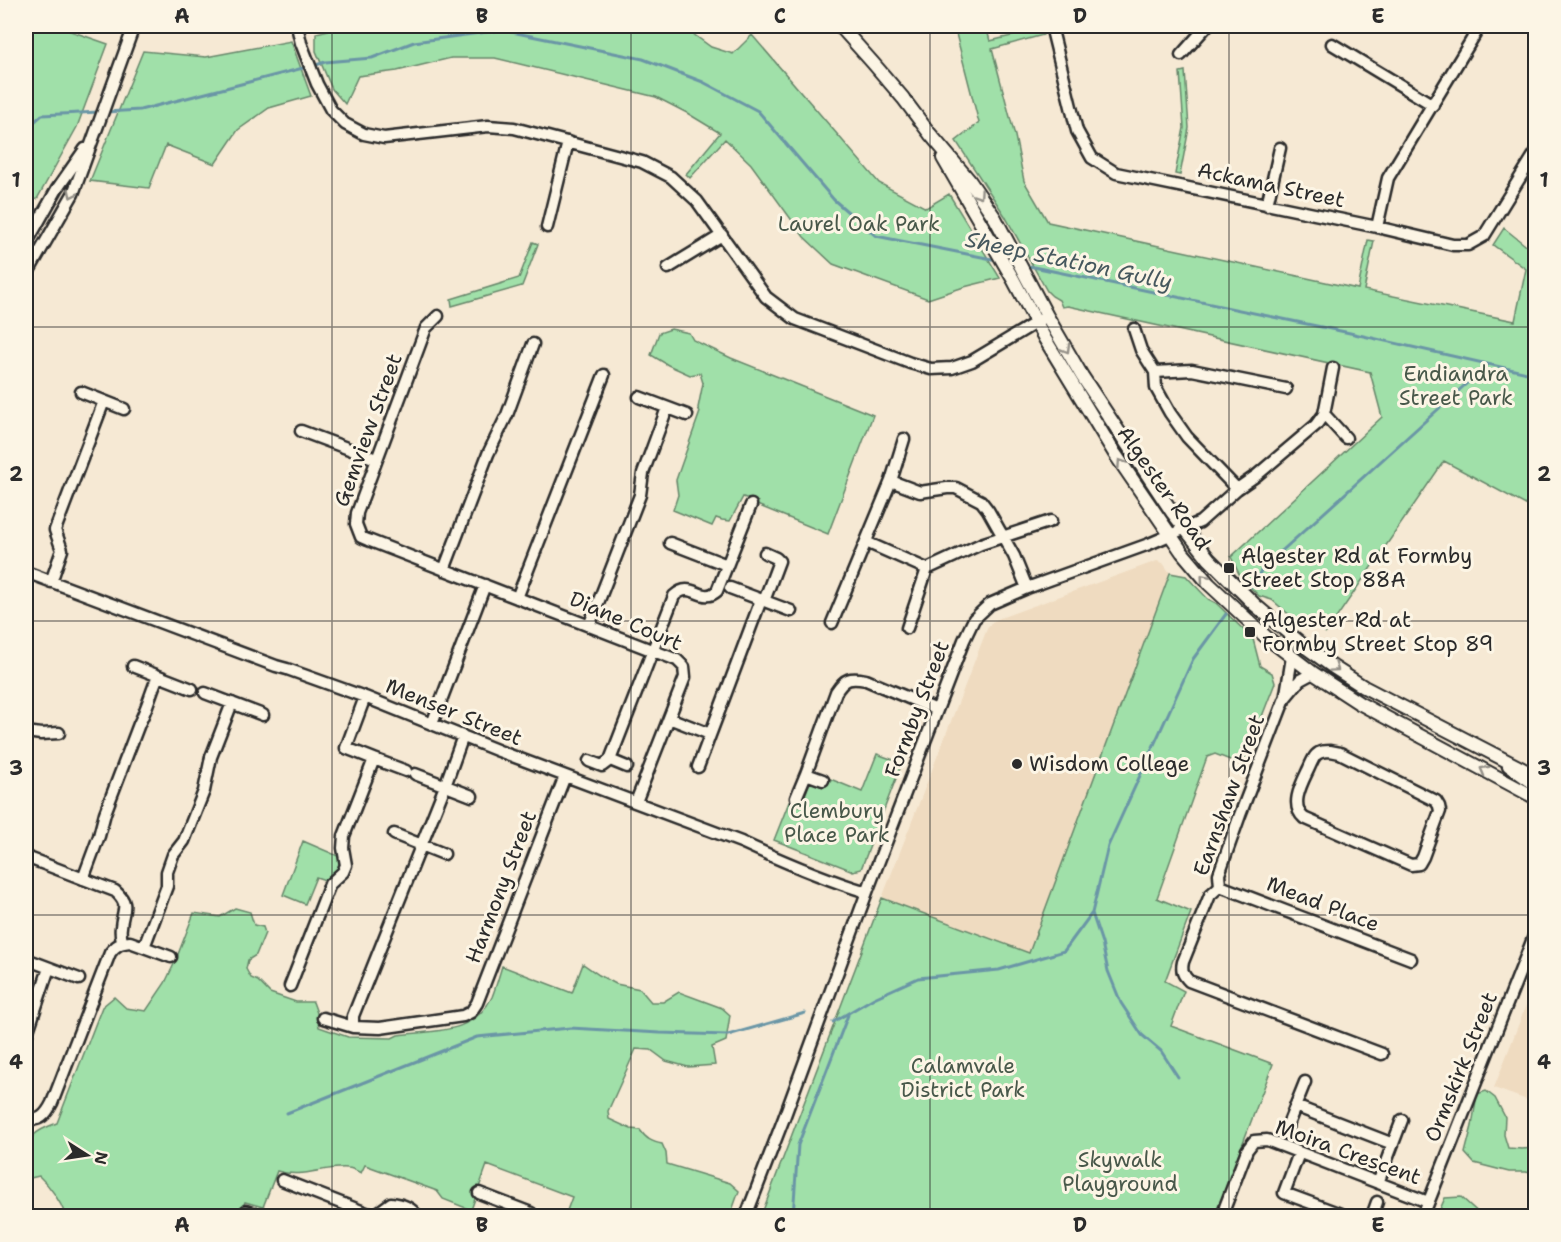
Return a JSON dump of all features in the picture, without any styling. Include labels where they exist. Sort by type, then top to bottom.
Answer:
[{"type":"main road","name":"Algester Road","points":[[840,26],[896,89],[969,180],[994,218],[1028,279],[1042,319],[1115,454],[1182,552],[1209,584],[1266,637],[1313,673],[1359,703],[1536,798]]},
{"type":"main road","name":"Algester Road","points":[[930,134],[1013,279],[1082,376],[1185,529],[1233,584],[1304,646],[1364,687],[1536,776]]},
{"type":"street","points":[[26,276],[73,194],[134,26]]},
{"type":"street","points":[[297,26],[318,84],[331,110],[345,124],[364,134],[384,138],[488,126],[514,128],[642,162],[671,177],[697,201],[766,297],[795,319],[931,369],[952,368],[972,361],[1042,319]]},
{"type":"street","name":"Ackama Street","points":[[1051,26],[1077,131],[1092,158],[1116,173],[1453,245],[1468,245],[1484,236],[1535,156]]},
{"type":"street","points":[[1181,55],[1207,26]]},
{"type":"street","points":[[1377,227],[1388,178],[1480,26]]},
{"type":"street","points":[[1332,44],[1433,105]]},
{"type":"street","points":[[26,244],[57,189],[92,139]]},
{"type":"street","points":[[547,227],[568,142]]},
{"type":"street","points":[[1267,205],[1280,148]]},
{"type":"street","points":[[668,268],[722,235]]},
{"type":"street","name":"Gemview Street","points":[[438,316],[426,328],[376,459],[357,513],[356,524],[361,537],[484,585]]},
{"type":"street","points":[[1134,328],[1141,350],[1155,372],[1156,388],[1170,413],[1187,436],[1237,489]]},
{"type":"street","points":[[444,570],[488,454],[507,415],[533,344]]},
{"type":"street","points":[[1333,368],[1324,414],[1346,438]]},
{"type":"street","points":[[1155,372],[1192,370],[1286,389]]},
{"type":"street","points":[[517,598],[604,375]]},
{"type":"street","points":[[81,392],[124,409]]},
{"type":"street","points":[[639,397],[687,415]]},
{"type":"street","points":[[51,582],[62,550],[55,530],[104,401]]},
{"type":"street","points":[[589,626],[640,495],[643,472],[667,408]]},
{"type":"street","name":"Formby Street","points":[[746,1216],[867,892],[974,619],[990,604],[1027,588],[1090,566],[1200,522],[1316,425],[1324,414]]},
{"type":"street","points":[[301,431],[376,459]]},
{"type":"street","points":[[832,623],[891,481],[904,439]]},
{"type":"street","points":[[891,481],[920,492],[956,488],[981,501],[1014,556],[1027,588]]},
{"type":"street","points":[[589,761],[602,766],[610,760],[674,596],[681,590],[705,596],[717,591],[751,505]]},
{"type":"street","points":[[907,627],[927,569],[981,544],[1051,521]]},
{"type":"street","points":[[866,542],[927,569]]},
{"type":"street","points":[[670,543],[728,565]]},
{"type":"street","points":[[698,767],[778,561],[765,553]]},
{"type":"street","name":"Menser Street","points":[[26,572],[364,697],[741,842],[840,884],[867,892]]},
{"type":"street","points":[[432,724],[484,585]]},
{"type":"street","name":"Diane Court","points":[[484,585],[677,660],[684,667],[685,677],[636,802]]},
{"type":"street","points":[[730,588],[791,611]]},
{"type":"street","points":[[1285,698],[1292,657]]},
{"type":"street","points":[[133,666],[192,689]]},
{"type":"street","name":"Earnshaw Street","points":[[1313,673],[1300,680],[1285,698],[1219,874],[1220,886],[1210,895],[1183,962],[1183,975],[1189,981],[1382,1054]]},
{"type":"street","points":[[83,879],[105,813],[158,676]]},
{"type":"street","points":[[796,798],[836,692],[843,681],[854,678],[866,680],[937,710]]},
{"type":"street","points":[[205,693],[263,715]]},
{"type":"street","points":[[364,697],[346,748],[472,796]]},
{"type":"street","points":[[144,947],[167,886],[167,872],[173,855],[184,841],[200,801],[207,782],[211,757],[232,703]]},
{"type":"street","points":[[669,718],[710,734]]},
{"type":"street","points":[[26,732],[59,733]]},
{"type":"street","points":[[324,1018],[353,1027],[353,1016],[463,736]]},
{"type":"street","points":[[1330,751],[1340,753],[1436,801],[1440,811],[1423,857],[1419,864],[1411,864],[1304,818],[1299,814],[1297,808],[1298,797],[1315,755],[1330,751]]},
{"type":"street","points":[[1488,751],[1536,786]]},
{"type":"street","points":[[290,986],[330,884],[343,872],[346,865],[343,848],[344,836],[374,759]]},
{"type":"street","points":[[610,760],[627,767]]},
{"type":"street","points":[[806,774],[823,780]]},
{"type":"street","name":"Harmony Street","points":[[353,1027],[380,1028],[463,1016],[471,1012],[477,1003],[565,776]]},
{"type":"street","points":[[394,834],[444,854]]},
{"type":"street","points":[[26,857],[115,891],[122,897],[125,908],[121,924],[122,942]]},
{"type":"street","name":"Mead Place","points":[[1220,886],[1411,959]]},
{"type":"street","name":"Ormskirk Street","points":[[1423,1216],[1536,931]]},
{"type":"street","points":[[26,1118],[32,1120],[47,1113],[115,945],[130,942],[171,957]]},
{"type":"street","points":[[26,958],[79,979]]},
{"type":"street","points":[[26,1037],[49,968]]},
{"type":"street","points":[[1285,1132],[1305,1082]]},
{"type":"street","points":[[1295,1106],[1393,1144]]},
{"type":"street","points":[[1378,1183],[1402,1120]]},
{"type":"street","name":"Moira Crescent","points":[[1225,1207],[1247,1150],[1254,1141],[1267,1140],[1428,1202]]},
{"type":"street","points":[[1299,1153],[1284,1193],[1346,1216]]},
{"type":"street","points":[[282,1180],[369,1214],[376,1214],[391,1203],[402,1204],[417,1216]]},
{"type":"street","points":[[479,1193],[531,1213],[530,1216]]},
{"type":"street","points":[[1372,1216],[1377,1202]]},
{"type":"street","points":[[246,1211],[261,1216]]},
{"type":"shaded area","name":"Wisdom College","points":[[1157,561],[1163,563],[1170,573],[1029,953],[882,898],[987,629],[992,622]]},
{"type":"shaded area","points":[[1535,982],[1535,1103],[1494,1088]]},
{"type":"green space","points":[[26,26],[56,26],[108,44],[77,127],[37,199],[26,200]]},
{"type":"green space","name":"Laurel Oak Park","points":[[345,26],[626,26],[653,32],[682,26],[711,47],[733,54],[752,35],[879,183],[926,208],[949,194],[1000,278],[928,299],[833,264],[804,237],[751,164],[725,139],[690,178],[686,174],[720,133],[656,97],[495,58],[451,58],[397,71],[358,76],[345,104],[332,89],[316,51],[316,33]]},
{"type":"green space","name":"Endiandra Street Park","points":[[954,26],[986,26],[990,41],[1041,29],[1043,35],[992,49],[1015,136],[1024,181],[1048,222],[1358,289],[1368,240],[1374,241],[1364,290],[1515,321],[1526,269],[1493,245],[1504,228],[1535,253],[1535,510],[1444,461],[1326,633],[1311,622],[1306,629],[1272,600],[1259,596],[1241,578],[1231,557],[1382,417],[1370,372],[1068,306],[1062,307],[1059,300],[1047,291],[1005,216],[956,141],[979,123]]},
{"type":"green space","points":[[291,41],[311,96],[269,108],[238,130],[215,164],[166,145],[149,188],[90,181],[143,51],[206,57]]},
{"type":"green space","points":[[1185,71],[1189,128],[1180,175],[1175,174],[1184,128],[1180,72]]},
{"type":"green space","points":[[533,242],[538,244],[522,286],[452,306],[451,299],[519,278]]},
{"type":"green space","points":[[671,329],[689,333],[693,340],[731,358],[873,415],[828,534],[743,497],[730,521],[716,518],[712,526],[673,510],[678,495],[676,480],[700,412],[698,408],[703,383],[700,373],[690,375],[651,355],[659,333]]},
{"type":"green space","name":"Calamvale District Park","points":[[1170,573],[1186,576],[1253,639],[1260,666],[1272,673],[1275,683],[1243,765],[1215,754],[1207,757],[1157,898],[1191,912],[1165,981],[1184,991],[1171,1026],[1273,1064],[1215,1216],[761,1216],[882,898],[1029,953]]},
{"type":"green space","name":"Clembury Place Park","points":[[877,754],[902,763],[861,869],[853,871],[774,840],[789,802],[801,806],[810,782],[824,787],[828,778],[862,792]]},
{"type":"green space","points":[[303,841],[338,856],[339,860],[337,871],[332,876],[325,880],[316,877],[305,904],[283,895]]},
{"type":"green space","points":[[235,908],[250,912],[254,925],[263,927],[265,933],[256,955],[248,960],[246,969],[251,978],[258,981],[270,993],[296,1002],[313,1002],[319,1027],[348,1037],[392,1038],[398,1035],[439,1031],[464,1024],[475,1018],[492,997],[502,966],[572,993],[583,964],[616,984],[640,989],[651,1002],[663,1002],[679,992],[722,1008],[730,1015],[726,1041],[712,1047],[715,1065],[688,1067],[666,1061],[651,1050],[636,1049],[608,1111],[609,1119],[631,1129],[640,1130],[650,1140],[662,1144],[667,1164],[730,1183],[739,1191],[730,1216],[565,1216],[572,1197],[487,1165],[471,1210],[443,1199],[437,1191],[365,1165],[361,1173],[348,1168],[296,1174],[277,1171],[263,1207],[245,1202],[239,1216],[66,1216],[55,1194],[39,1176],[26,1179],[28,1150],[34,1135],[57,1123],[102,1007],[114,997],[126,1008],[146,1011],[165,983],[194,913],[220,917]]},
{"type":"green space","points":[[1486,1091],[1495,1098],[1505,1117],[1504,1135],[1508,1148],[1522,1149],[1535,1146],[1535,1174],[1509,1172],[1474,1163],[1465,1153],[1477,1094]]},
{"type":"green space","points":[[1461,1197],[1485,1216],[1437,1216],[1445,1198]]},
{"type":"waterway","name":"Sheep Station Gully","points":[[313,66],[325,62],[372,58],[414,42],[502,30],[643,59],[703,82],[758,111],[834,200],[876,236],[997,260]]},
{"type":"waterway","name":"Sheep Station Gully","points":[[106,112],[140,110],[307,67]]},
{"type":"waterway","name":"Sheep Station Gully","points":[[26,129],[42,115],[99,112]]},
{"type":"waterway","name":"Sheep Station Gully","points":[[1024,265],[1350,333],[1536,375]]},
{"type":"waterway","points":[[1251,586],[1263,568],[1487,365]]},
{"type":"waterway","points":[[833,1022],[874,998],[918,978],[999,970],[1064,951],[1092,913],[1108,846],[1193,659],[1226,614]]},
{"type":"waterway","points":[[1092,913],[1108,971],[1121,1003],[1142,1035],[1161,1051],[1178,1077]]},
{"type":"waterway","points":[[287,1113],[477,1037],[570,1028],[728,1035],[805,1013]]},
{"type":"waterway","points":[[793,1216],[798,1145],[848,1015]]},
{"type":"place","name":"Algester Rd at Formby Street Stop 88A","points":[[1229,568]]},
{"type":"place","name":"Algester Rd at Formby Street Stop 89","points":[[1250,632]]},
{"type":"place","name":"Wisdom College","points":[[1017,764]]},
{"type":"park label","name":"Skywalk Playground","points":[[1120,1172]]}]
